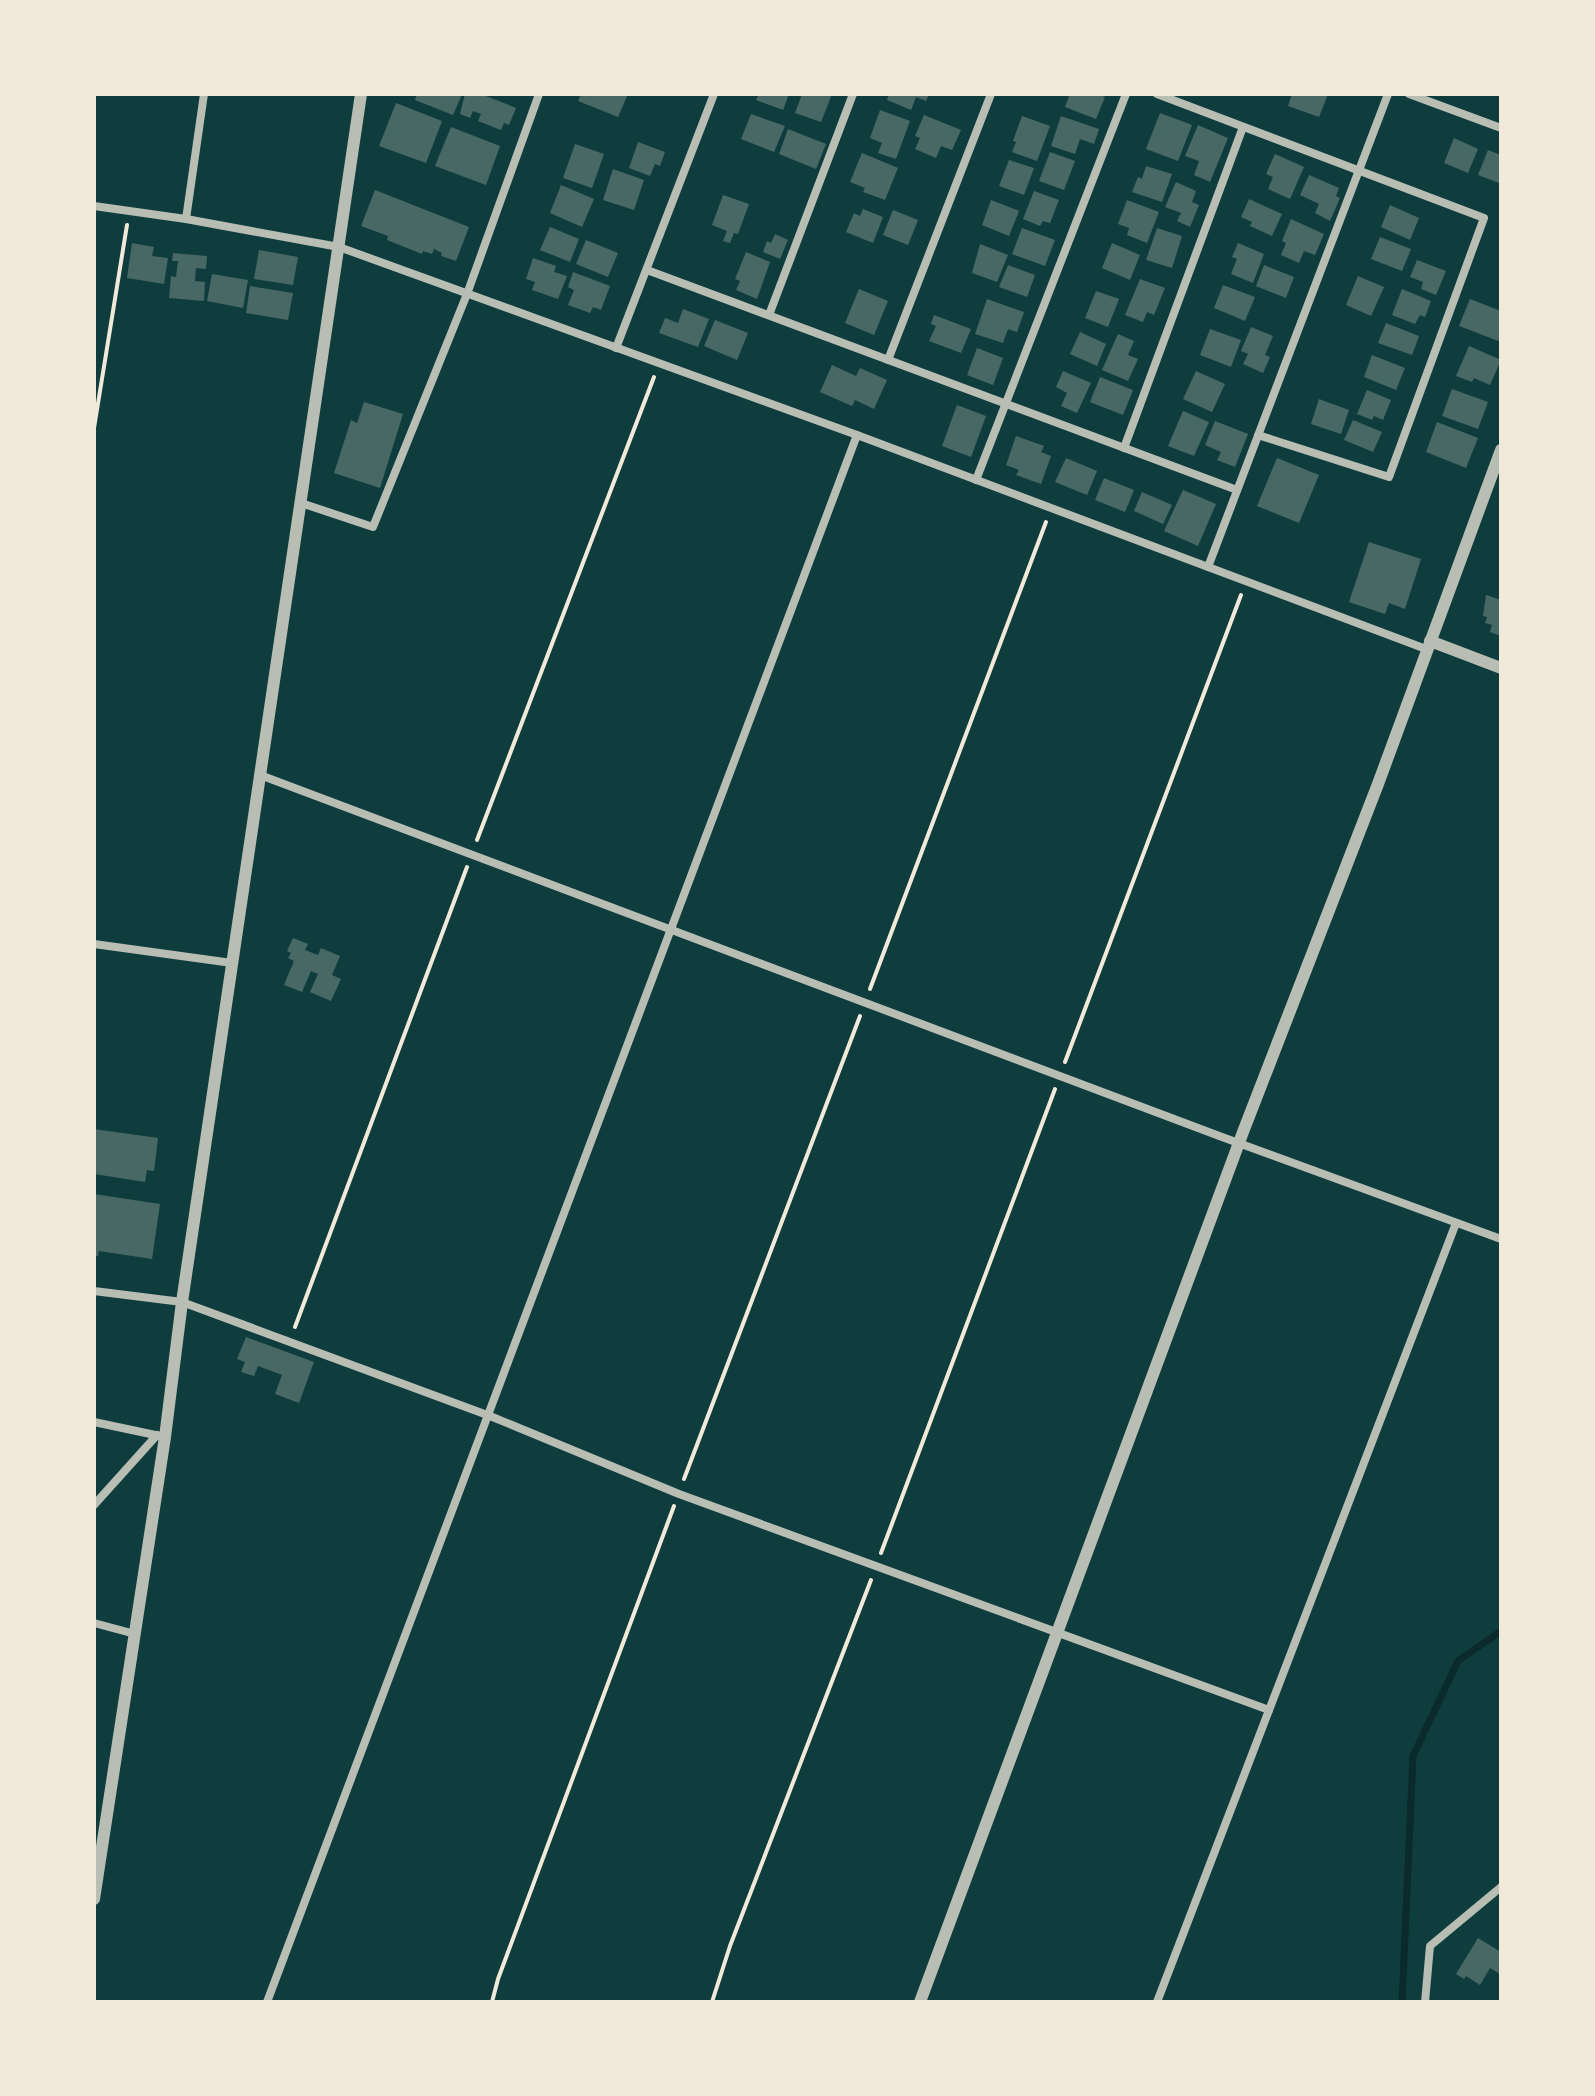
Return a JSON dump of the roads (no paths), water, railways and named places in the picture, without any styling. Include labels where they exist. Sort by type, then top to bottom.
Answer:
[{"type":"street","points":[[186,219],[204,94]]},
{"type":"street","points":[[94,1899],[361,94]]},
{"type":"street","points":[[301,503],[373,527],[467,294],[539,94]]},
{"type":"street","points":[[616,348],[714,94]]},
{"type":"street","points":[[769,315],[853,94]]},
{"type":"street","points":[[888,360],[991,94]]},
{"type":"street","points":[[976,480],[1126,94]]},
{"type":"street","points":[[1157,94],[1484,218],[1389,477],[1258,435]]},
{"type":"street","points":[[1208,567],[1388,94]]},
{"type":"street","points":[[1409,94],[1501,128]]},
{"type":"street","points":[[1124,448],[1243,127]]},
{"type":"street","points":[[94,206],[339,247],[857,435],[1246,581],[1501,668]]},
{"type":"street","points":[[647,270],[1237,490]]},
{"type":"street","points":[[267,2002],[857,435]]},
{"type":"street","points":[[920,2002],[1239,1143],[1378,784],[1501,450]]},
{"type":"street","points":[[260,775],[1501,1239]]},
{"type":"street","points":[[94,944],[232,963]]},
{"type":"street","points":[[1157,2002],[1456,1223]]},
{"type":"street","points":[[94,1291],[182,1302],[490,1416],[679,1494],[1269,1710]]},
{"type":"street","points":[[94,1422],[161,1436]]},
{"type":"street","points":[[94,1505],[161,1436]]},
{"type":"street","points":[[94,1623],[135,1634]]},
{"type":"street","points":[[1425,2002],[1430,1946],[1501,1887]]},
{"type":"waterway","points":[[1402,2002],[1413,1756],[1458,1661],[1501,1631]]}]
